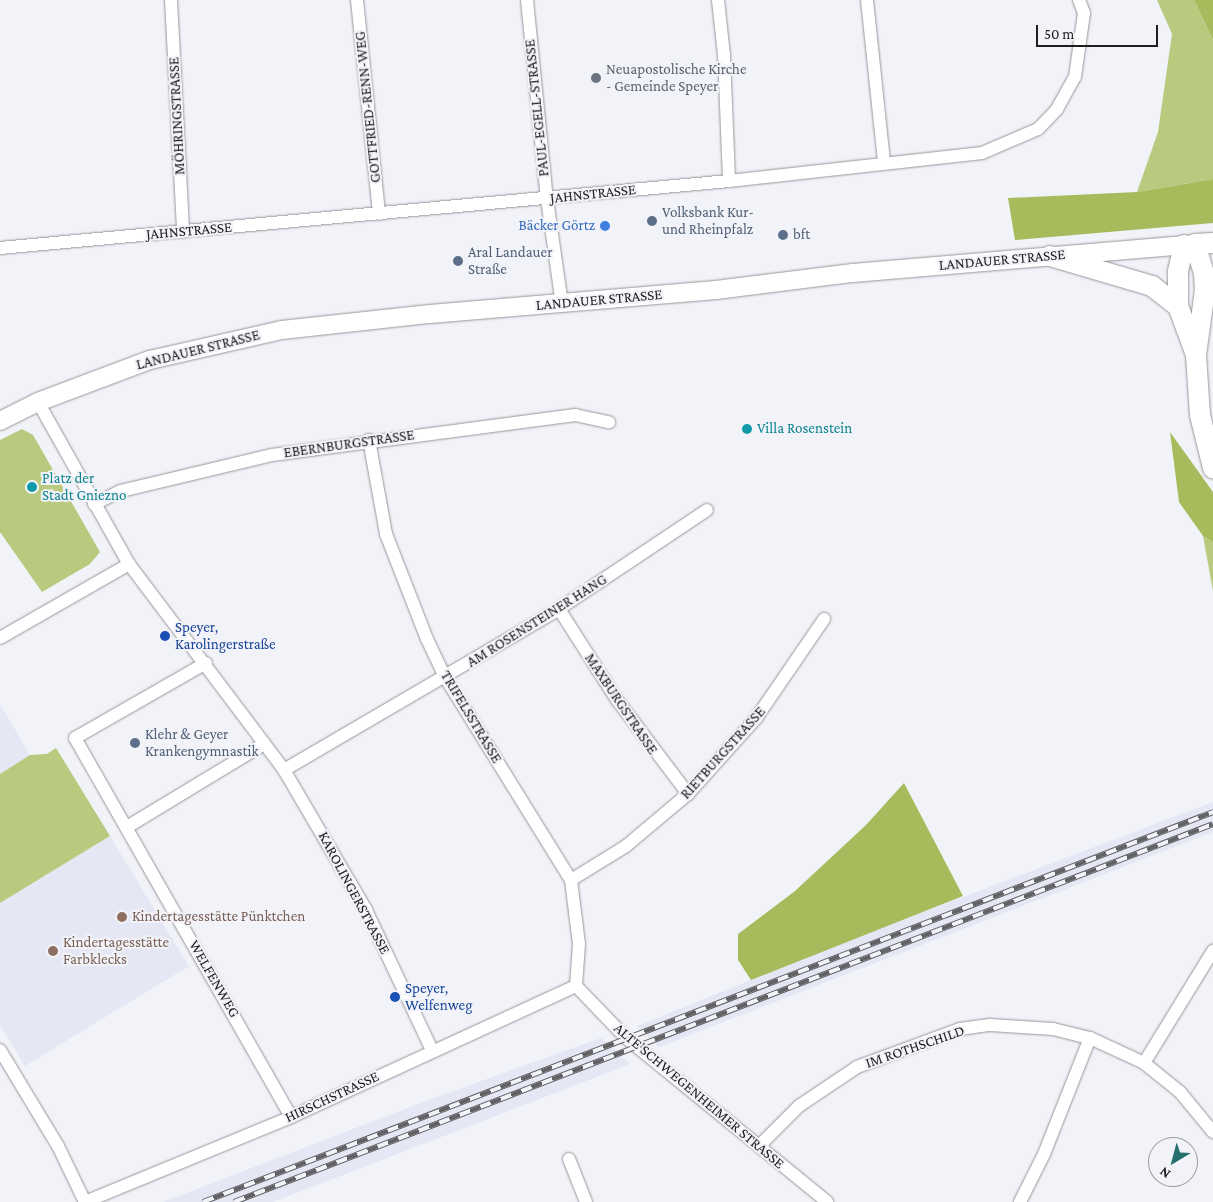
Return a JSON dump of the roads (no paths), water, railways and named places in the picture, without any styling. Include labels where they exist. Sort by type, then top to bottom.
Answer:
[{"type":"main road","name":"LANDAUER STRASSE","points":[[0,421],[38,402],[150,360],[282,330],[430,314],[562,305],[1050,256],[1197,244]]},
{"type":"main road","points":[[1197,244],[1209,285],[1196,355],[1200,415],[1213,468]]},
{"type":"main road","points":[[1196,355],[1178,306],[1178,272],[1197,244]]},
{"type":"main road","points":[[1050,256],[1152,286],[1178,306]]},
{"type":"street","name":"MÖHRINGSTRASSE","points":[[171,0],[183,232]]},
{"type":"street","name":"GOTTFRIED-RENN-WEG","points":[[357,0],[379,214]]},
{"type":"street","name":"PAUL-EGELL-STRASSE","points":[[527,0],[546,199],[562,305]]},
{"type":"street","points":[[718,0],[724,56],[729,181]]},
{"type":"street","points":[[867,0],[884,163]]},
{"type":"street","name":"JAHNSTRASSE","points":[[0,248],[546,199],[729,181],[982,152],[1038,129],[1057,109],[1075,77],[1084,13],[1079,0]]},
{"type":"street","name":"KAROLINGERSTRASSE","points":[[38,402],[129,564],[206,663],[284,770],[366,910],[432,1050]]},
{"type":"street","name":"EBERNBURGSTRASSE","points":[[94,504],[121,491],[272,455],[368,440],[575,415],[609,422]]},
{"type":"street","name":"TRIFELSSTRASSE","points":[[368,440],[386,534],[445,677],[571,880],[579,944],[576,986]]},
{"type":"street","name":"AM ROSENSTEINER HANG","points":[[284,770],[560,609],[707,510]]},
{"type":"street","points":[[0,638],[129,564]]},
{"type":"street","name":"MAXBURGSTRASSE","points":[[560,609],[617,700],[688,794]]},
{"type":"street","name":"RIETBURGSTRASSE","points":[[571,880],[626,846],[688,794],[757,717],[824,619]]},
{"type":"street","name":"WELFENWEG","points":[[206,663],[76,738],[292,1117]]},
{"type":"street","points":[[127,827],[264,744]]},
{"type":"street","points":[[1144,1063],[1213,951]]},
{"type":"street","name":"HIRSCHSTRASSE","points":[[85,1202],[292,1117],[432,1050],[576,986]]},
{"type":"street","name":"ALTE SCHWEGENHEIMER STRASSE","points":[[576,986],[625,1037],[827,1202]]},
{"type":"street","name":"IM ROTHSCHILD","points":[[758,1146],[800,1106],[850,1071],[960,1029],[1018,1025],[1090,1038],[1144,1063],[1180,1092],[1213,1132]]},
{"type":"street","points":[[1020,1202],[1044,1154],[1090,1038]]},
{"type":"street","points":[[0,1050],[58,1146],[85,1202]]},
{"type":"street","points":[[569,1159],[586,1202]]},
{"type":"railway","points":[[203,1202],[1213,812]]},
{"type":"railway","points":[[234,1202],[1213,824]]},
{"type":"place","name":"Neuapostolische Kirche - Gemeinde Speyer","points":[[596,78]]},
{"type":"place","name":"Volksbank Kur- und Rheinpfalz","points":[[652,221]]},
{"type":"place","name":"Bäcker Görtz","points":[[605,226]]},
{"type":"place","name":"bft","points":[[783,235]]},
{"type":"place","name":"Aral Landauer Straße","points":[[458,261]]},
{"type":"place","name":"Villa Rosenstein","points":[[747,429]]},
{"type":"place","name":"Platz der Stadt Gniezno","points":[[32,487]]},
{"type":"place","name":"Speyer, Karolingerstraße","points":[[165,636]]},
{"type":"place","name":"Klehr & Geyer Krankengymnastik","points":[[135,743]]},
{"type":"place","name":"Kindertagesstätte Pünktchen","points":[[122,917]]},
{"type":"place","name":"Kindertagesstätte Farbklecks","points":[[53,951]]},
{"type":"place","name":"Speyer, Welfenweg","points":[[395,997]]}]
